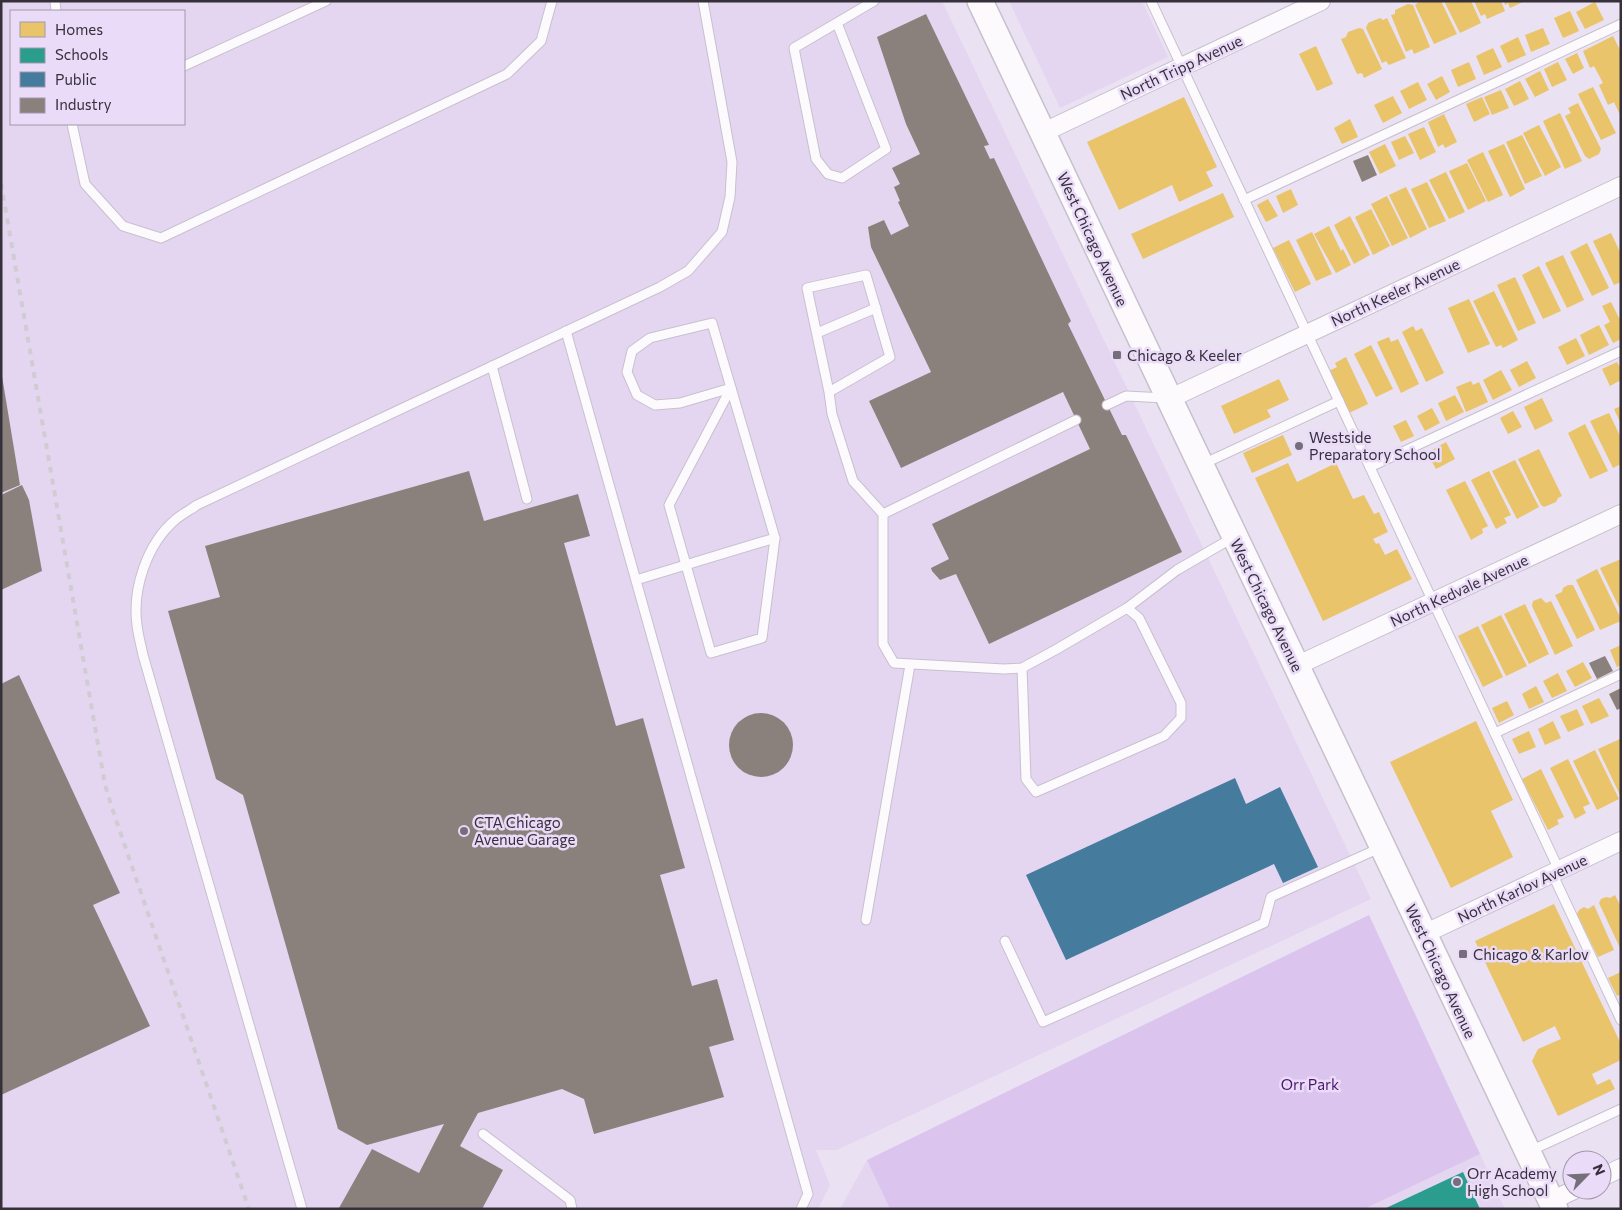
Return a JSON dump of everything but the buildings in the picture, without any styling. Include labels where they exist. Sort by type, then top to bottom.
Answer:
[{"type":"main road","name":"West Chicago Avenue","points":[[980,1],[1553,1205]]},
{"type":"street","name":"North Tripp Avenue","points":[[1042,133],[1320,1]]},
{"type":"street","name":"North Keeler Avenue","points":[[1169,398],[1621,186]]},
{"type":"street","name":"North Kedvale Avenue","points":[[1296,666],[1621,514]]},
{"type":"street","name":"North Karlov Avenue","points":[[1424,934],[1621,841]]},
{"type":"lane","points":[[185,66],[326,1]]},
{"type":"lane","points":[[72,125],[85,184],[123,226],[161,238],[508,74],[541,41],[552,1]]},
{"type":"lane","points":[[302,1209],[143,656],[136,624],[138,594],[144,565],[158,538],[174,520],[197,505],[566,332],[660,287],[688,271],[722,232],[730,198],[732,162],[704,1]]},
{"type":"lane","points":[[837,23],[886,150],[842,178],[828,174],[816,159],[794,48],[874,1]]},
{"type":"lane","points":[[1151,1],[1495,733],[1618,1008],[1621,1020]]},
{"type":"lane","points":[[1244,200],[1621,24]]},
{"type":"lane","points":[[829,392],[890,357],[866,275],[807,288],[832,414],[853,481],[883,514],[883,644],[894,663],[1004,669],[1022,668],[1127,608],[1177,570],[1234,537]]},
{"type":"lane","points":[[816,332],[876,308]]},
{"type":"lane","points":[[712,323],[775,538],[762,638],[711,653],[669,505],[731,388],[680,403],[655,404],[637,396],[627,372],[632,351],[650,338],[712,323]]},
{"type":"lane","points":[[566,332],[808,1194],[801,1209]]},
{"type":"lane","points":[[1370,467],[1621,350]]},
{"type":"lane","points":[[492,366],[527,499]]},
{"type":"lane","points":[[1107,405],[1126,396],[1169,398]]},
{"type":"lane","points":[[1200,465],[1339,401]]},
{"type":"lane","points":[[883,514],[1076,420]]},
{"type":"lane","points":[[636,580],[775,538]]},
{"type":"lane","points":[[1022,668],[1026,779],[1036,792],[1164,736],[1180,718],[1181,703],[1139,618],[1127,608]]},
{"type":"lane","points":[[866,920],[910,665]]},
{"type":"lane","points":[[1495,733],[1621,674]]},
{"type":"lane","points":[[1005,941],[1043,1022],[1264,923],[1270,897],[1382,847]]},
{"type":"lane","points":[[1528,1152],[1621,1109]]},
{"type":"lane","points":[[483,1134],[570,1200],[572,1209]]},
{"type":"shaded area","points":[[1,1],[942,1],[1371,899],[837,1150],[816,1150],[830,1185],[818,1209],[1,1209]]},
{"type":"shaded area","points":[[1009,1],[1142,1],[1168,57],[1060,108]]},
{"type":"shaded area","name":"Orr Academy High School","points":[[1480,1154],[1505,1209],[1364,1209]]},
{"type":"shaded area","points":[[867,1160],[890,1209],[840,1209]]},
{"type":"green space","name":"Orr Park","points":[[1369,915],[1480,1154],[1364,1209],[890,1209],[867,1160]]},
{"type":"railway","points":[[1,183],[105,785],[249,1209]]},
{"type":"place","name":"Chicago & Keeler","points":[[1117,355]]},
{"type":"place","name":"Westside Preparatory School","points":[[1299,446]]},
{"type":"place","name":"CTA Chicago Avenue Garage","points":[[464,831]]},
{"type":"place","name":"Chicago & Karlov","points":[[1463,954]]},
{"type":"place","name":"Orr Academy High School","points":[[1457,1182]]}]
